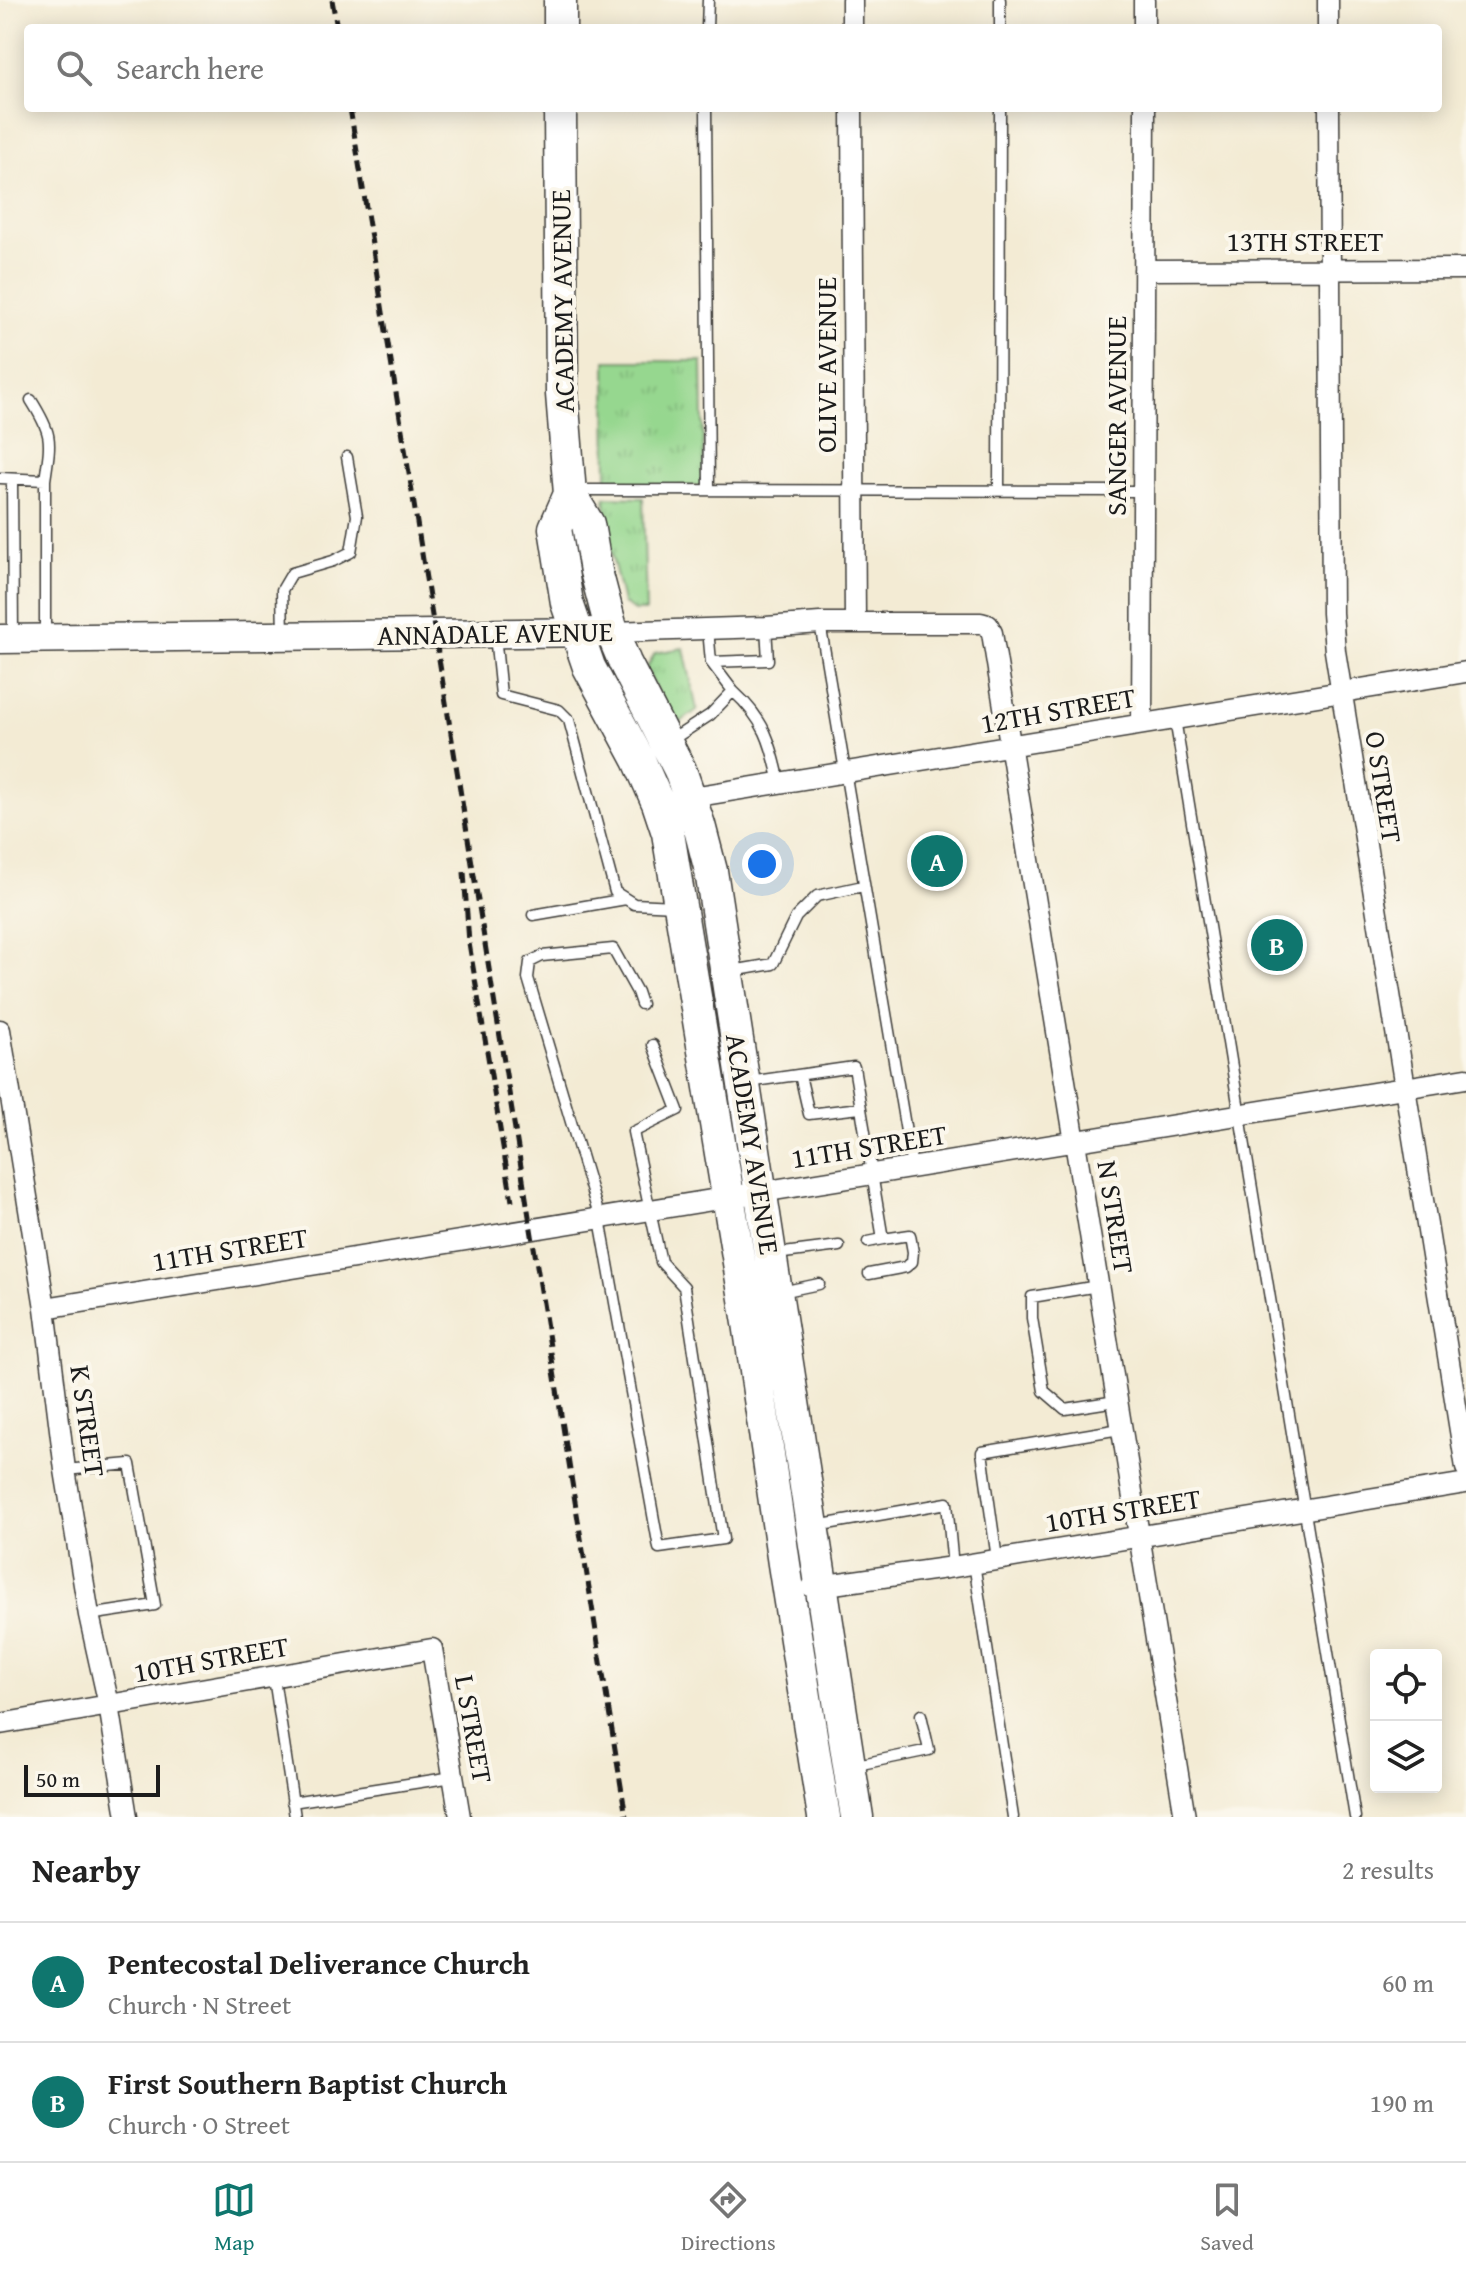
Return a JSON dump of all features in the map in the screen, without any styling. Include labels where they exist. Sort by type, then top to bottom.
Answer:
[{"type":"main road","points":[[560,0],[560,24]]},
{"type":"main road","name":"ACADEMY AVENUE","points":[[560,112],[562,394],[569,492],[555,528],[567,603],[576,633],[594,678],[639,760],[668,833],[824,1817]]},
{"type":"main road","name":"ACADEMY AVENUE","points":[[569,492],[588,524],[612,632],[691,797],[711,871],[857,1817]]},
{"type":"main road","points":[[681,906],[690,909],[701,924],[714,983],[733,1015]]},
{"type":"street","points":[[852,0],[852,24]]},
{"type":"street","points":[[1144,0],[1144,24]]},
{"type":"street","points":[[1328,0],[1328,24]]},
{"type":"street","name":"OLIVE AVENUE","points":[[852,112],[855,623]]},
{"type":"street","name":"SANGER AVENUE","points":[[1142,724],[1145,112]]},
{"type":"street","name":"O STREET","points":[[1329,112],[1332,613],[1341,693],[1466,1468]]},
{"type":"street","name":"13TH STREET","points":[[1144,270],[1466,269]]},
{"type":"street","name":"ANNADALE AVENUE","points":[[6,638],[576,633],[820,623],[988,625]]},
{"type":"street","name":"N STREET","points":[[988,625],[992,633],[1076,1141],[1120,1429],[1185,1817]]},
{"type":"street","name":"12TH STREET","points":[[658,803],[1466,672]]},
{"type":"street","name":"K STREET","points":[[0,1030],[45,1308],[65,1470],[127,1817]]},
{"type":"street","name":"11TH STREET","points":[[45,1308],[1466,1078]]},
{"type":"street","name":"10TH STREET","points":[[788,1591],[1466,1483]]},
{"type":"street","name":"10TH STREET","points":[[0,1724],[432,1649]]},
{"type":"street","name":"L STREET","points":[[432,1649],[460,1817]]},
{"type":"lane","points":[[707,24],[708,0]]},
{"type":"lane","points":[[1000,0],[1000,24]]},
{"type":"lane","points":[[706,112],[709,490]]},
{"type":"lane","points":[[999,490],[1000,112]]},
{"type":"lane","points":[[31,400],[47,426],[50,446],[45,480],[45,638]]},
{"type":"lane","points":[[283,636],[282,590],[292,573],[333,561],[351,552],[357,516],[347,457]]},
{"type":"lane","points":[[0,478],[45,480]]},
{"type":"lane","points":[[6,638],[12,480]]},
{"type":"lane","points":[[569,492],[1144,491]]},
{"type":"lane","points":[[820,623],[912,1167]]},
{"type":"lane","points":[[711,662],[768,660],[766,627]]},
{"type":"lane","points":[[708,629],[711,662],[733,691],[749,705],[770,739],[780,783]]},
{"type":"lane","points":[[495,634],[501,695],[559,710],[569,720],[615,892],[646,907],[681,906]]},
{"type":"lane","points":[[667,744],[710,715],[733,691]]},
{"type":"lane","points":[[1175,719],[1355,1817]]},
{"type":"lane","points":[[726,973],[773,964],[796,917],[817,896],[863,886]]},
{"type":"lane","points":[[533,915],[626,899]]},
{"type":"lane","points":[[641,1004],[613,949],[542,956],[530,962],[528,978],[600,1219],[659,1548],[723,1539],[684,1287],[661,1262],[633,1132],[678,1110],[653,1045]]},
{"type":"lane","points":[[744,1082],[854,1067],[883,1239]]},
{"type":"lane","points":[[800,1075],[809,1114],[860,1108]]},
{"type":"lane","points":[[868,1242],[910,1235],[912,1262],[906,1267],[869,1274]]},
{"type":"lane","points":[[770,1255],[839,1246]]},
{"type":"lane","points":[[776,1293],[819,1284]]},
{"type":"lane","points":[[1098,1286],[1032,1297],[1032,1318],[1044,1391],[1065,1409],[1116,1401]]},
{"type":"lane","points":[[997,1559],[982,1452],[1120,1429]]},
{"type":"lane","points":[[65,1470],[130,1464],[155,1605],[89,1615]]},
{"type":"lane","points":[[814,1526],[947,1503],[964,1565],[1013,1817]]},
{"type":"lane","points":[[274,1678],[295,1817]]},
{"type":"lane","points":[[850,1766],[929,1750],[921,1715]]},
{"type":"lane","points":[[292,1802],[453,1777]]},
{"type":"green space","points":[[606,361],[702,361],[704,486],[607,486]]},
{"type":"green space","points":[[605,497],[643,498],[646,611],[634,611],[623,603],[607,534]]},
{"type":"green space","points":[[684,648],[697,710],[675,726],[646,669],[655,653]]},
{"type":"railway","points":[[332,0],[336,24]]},
{"type":"railway","points":[[351,112],[626,1817]]},
{"type":"railway","points":[[464,872],[469,943],[512,1201]]},
{"type":"place","name":"Pentecostal Deliverance Church","points":[[937,861]]},
{"type":"place","name":"First Southern Baptist Church","points":[[1277,945]]}]
